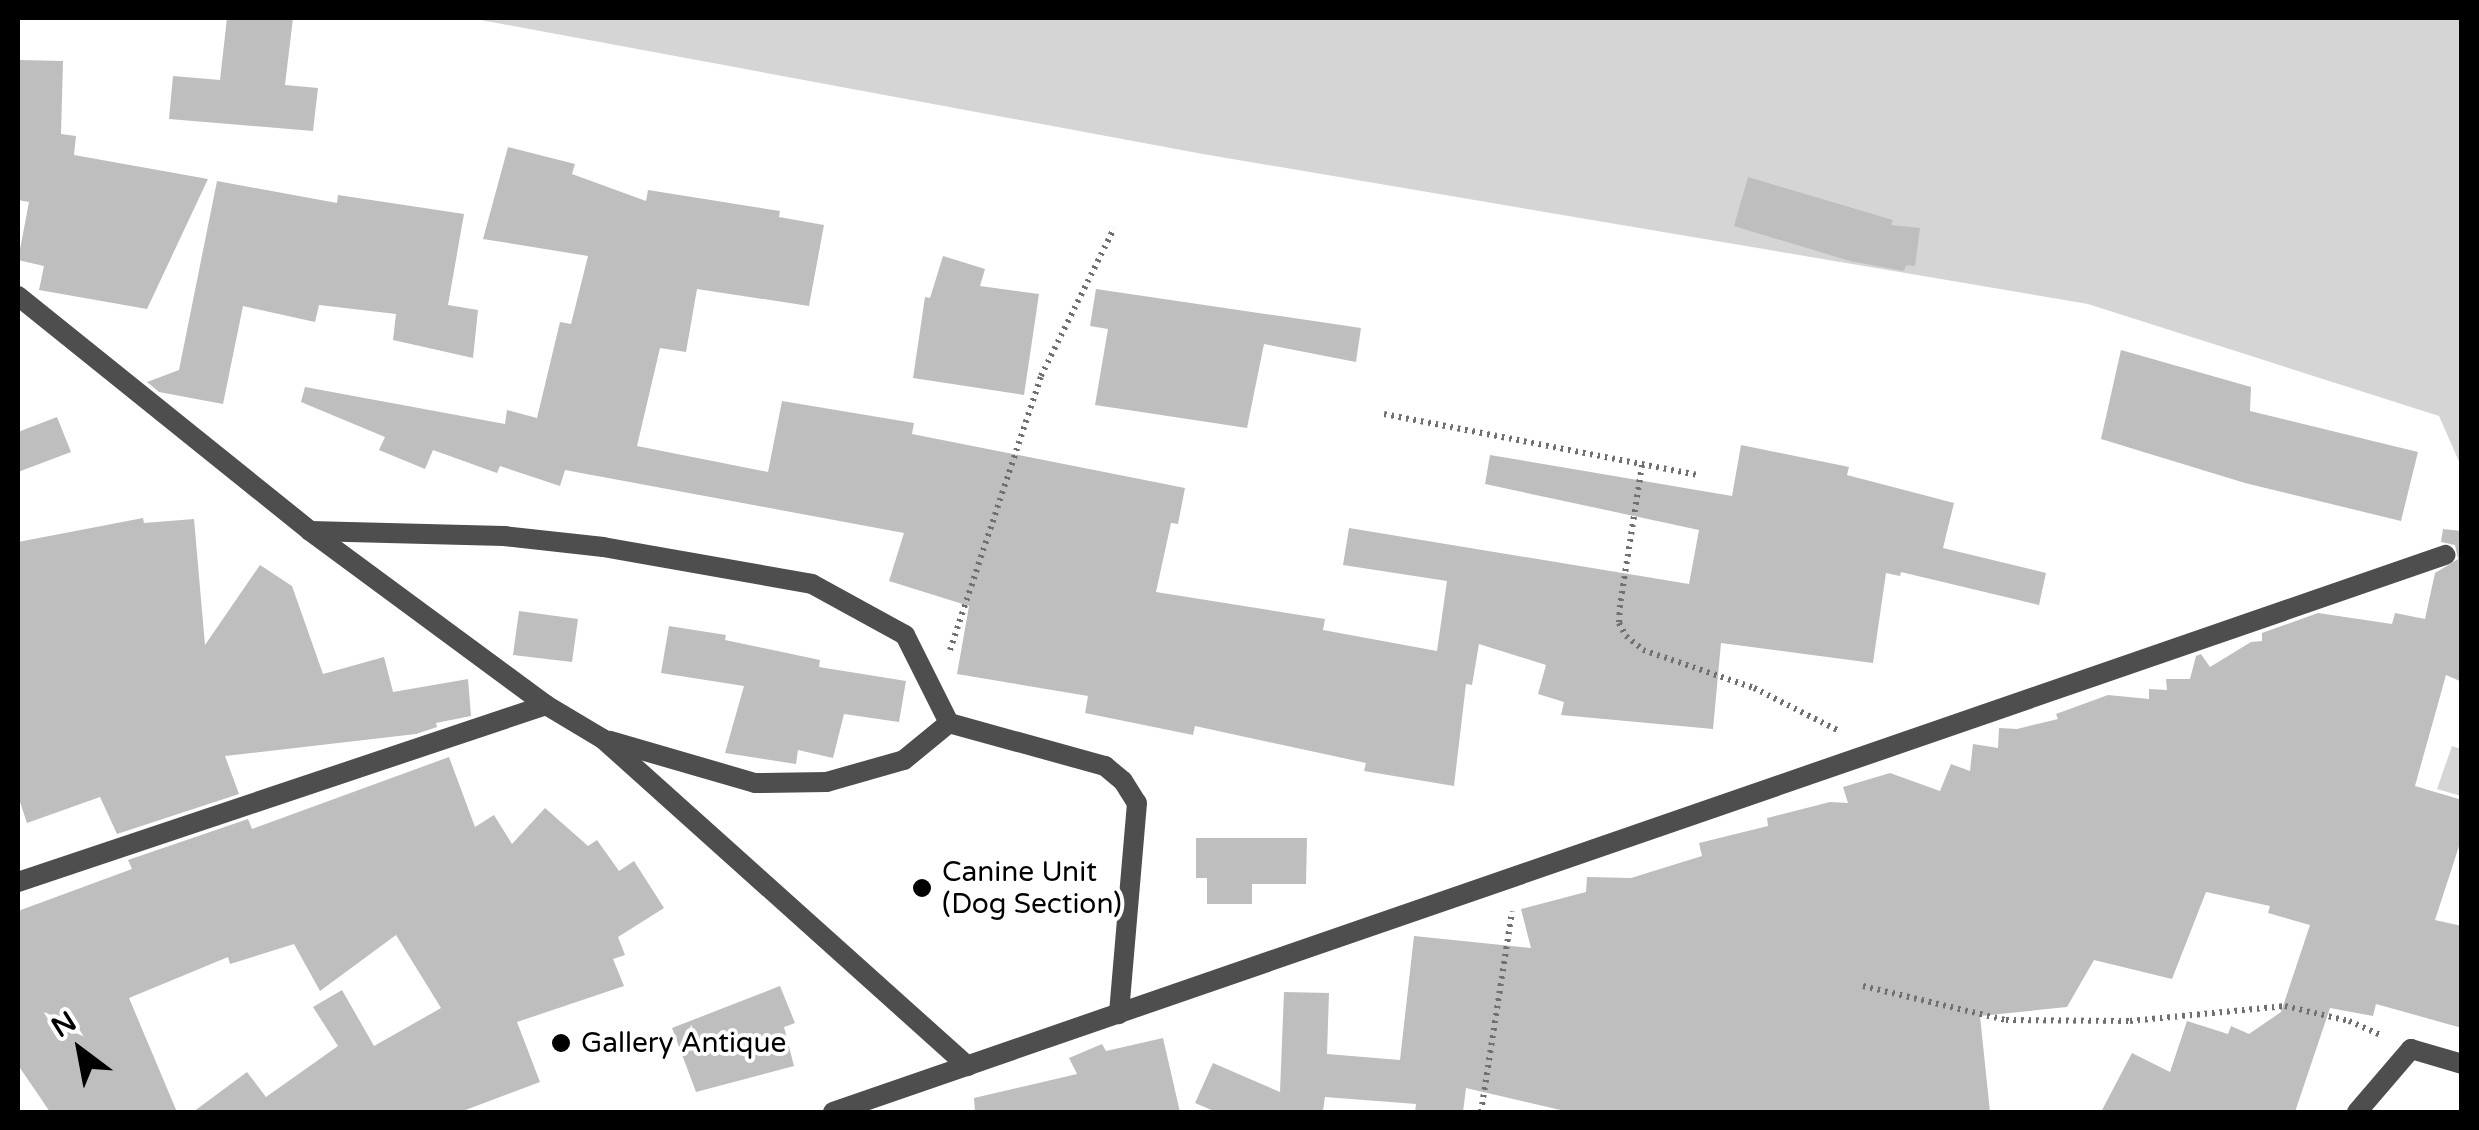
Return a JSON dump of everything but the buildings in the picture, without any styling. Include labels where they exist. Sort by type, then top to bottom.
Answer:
[{"type":"street","points":[[18,296],[310,530],[546,705],[603,739],[968,1066]]},
{"type":"street","points":[[310,530],[504,536],[602,546],[812,584],[905,636],[949,722],[1105,766],[1123,781],[1137,803],[1118,1014]]},
{"type":"street","points":[[833,1112],[2445,555]]},
{"type":"street","points":[[18,882],[546,705]]},
{"type":"street","points":[[603,739],[754,783],[827,782],[904,760],[949,722]]},
{"type":"street","points":[[2357,1112],[2411,1049],[2462,1064]]},
{"type":"path","points":[[935,695],[1041,376],[1114,228]]},
{"type":"path","points":[[1384,414],[1699,475]]},
{"type":"path","points":[[1642,465],[1620,604],[1619,624],[1626,636],[1643,650],[1754,688],[1878,752]]},
{"type":"path","points":[[1481,1112],[1518,876]]},
{"type":"path","points":[[1864,986],[2006,1020],[2130,1021],[2286,1006],[2349,1021],[2411,1049]]},
{"type":"shaded area","points":[[470,18],[2461,18],[2461,466],[2439,416],[2088,304],[1203,154]]},
{"type":"shaded area","points":[[2452,746],[2461,749],[2461,796],[2437,789]]},
{"type":"place","name":"Canine Unit (Dog Section)","points":[[922,888]]},
{"type":"place","name":"Gallery Antique","points":[[561,1043]]}]
